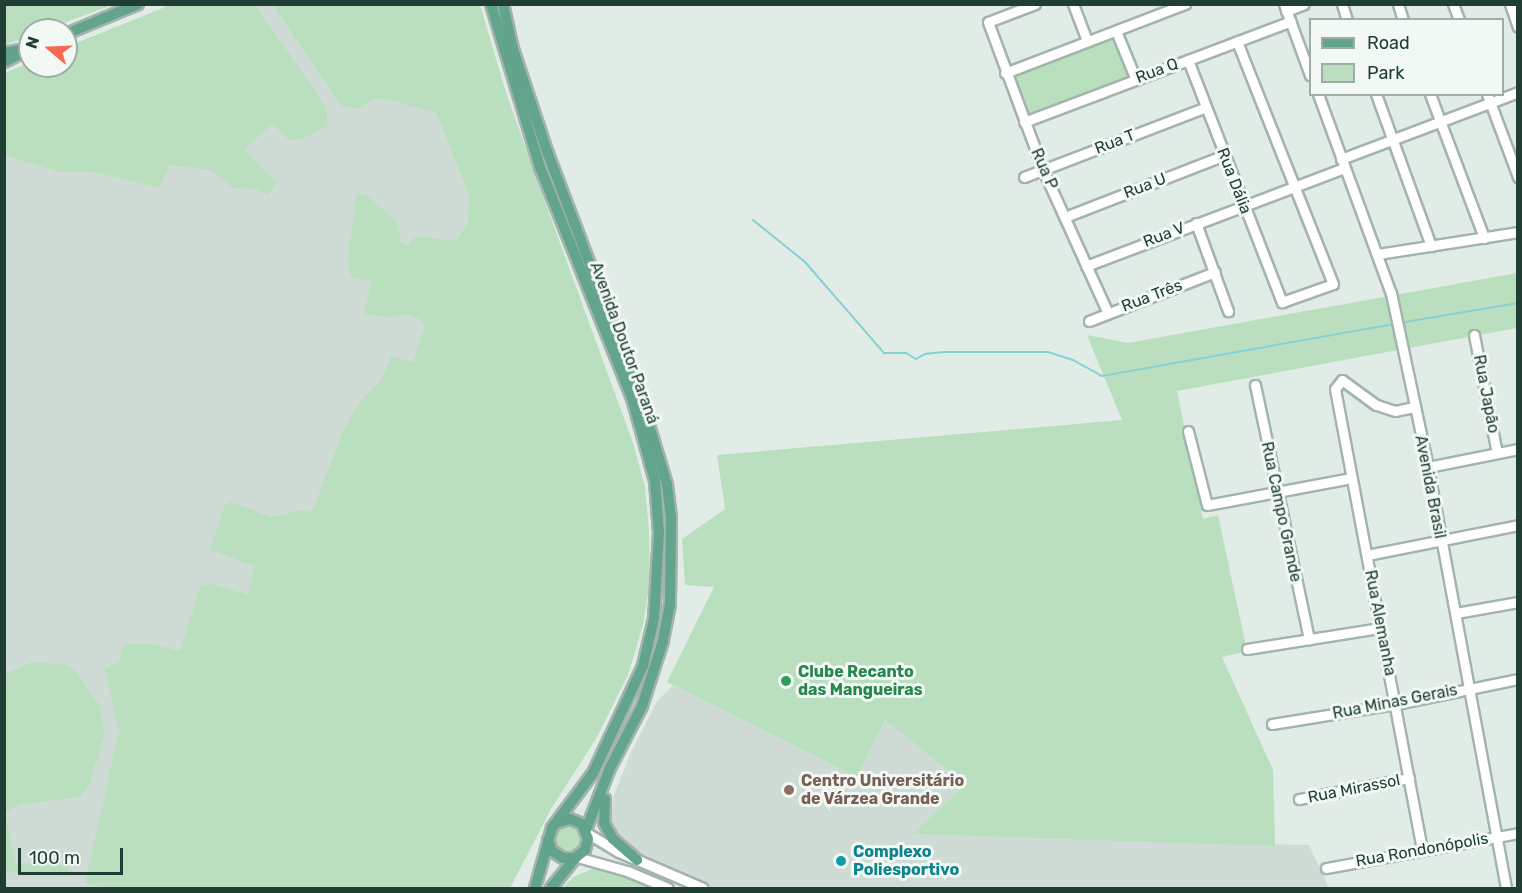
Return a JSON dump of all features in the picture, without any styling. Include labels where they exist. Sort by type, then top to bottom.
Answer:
[{"type":"main road","points":[[78,29],[138,4]]},
{"type":"main road","name":"Avenida Doutor Paraná","points":[[491,4],[540,167],[632,398],[655,481],[659,579],[643,666],[593,773],[556,823]]},
{"type":"main road","name":"Avenida Doutor Paraná","points":[[503,4],[513,49],[548,154],[642,402],[667,485],[670,604],[653,674],[587,832]]},
{"type":"main road","points":[[4,62],[18,54]]},
{"type":"main road","points":[[622,745],[604,801],[604,824],[613,839],[637,860]]},
{"type":"main road","points":[[535,888],[548,840],[556,823],[570,819],[587,832],[585,850],[551,888]]},
{"type":"main road","points":[[548,840],[557,856],[576,858]]},
{"type":"street","name":"Rua P","points":[[1035,4],[988,22],[1005,73],[1043,170],[1108,312]]},
{"type":"street","points":[[1072,4],[1087,41]]},
{"type":"street","points":[[1005,73],[1185,4]]},
{"type":"street","points":[[1304,4],[1285,8],[1309,70]]},
{"type":"street","points":[[1510,4],[1518,27]]},
{"type":"street","name":"Rua Q","points":[[1024,122],[1291,21]]},
{"type":"street","points":[[1116,31],[1136,80]]},
{"type":"street","points":[[1237,41],[1292,187]]},
{"type":"street","name":"Rua Dália","points":[[1188,60],[1282,302],[1333,284],[1292,187]]},
{"type":"street","name":"Avenida Brasil","points":[[1319,96],[1377,254],[1397,323],[1428,467],[1506,888]]},
{"type":"street","points":[[1377,96],[1431,246]]},
{"type":"street","points":[[1431,96],[1484,238]]},
{"type":"street","points":[[1489,98],[1518,177]]},
{"type":"street","name":"Rua V","points":[[1086,266],[1292,187],[1392,139],[1489,98]]},
{"type":"street","name":"Rua T","points":[[1024,177],[1206,108]]},
{"type":"street","name":"Rua U","points":[[1065,216],[1225,155]]},
{"type":"street","points":[[1196,223],[1228,311]]},
{"type":"street","points":[[1377,254],[1518,232]]},
{"type":"street","name":"Rua Três","points":[[1089,321],[1215,272]]},
{"type":"street","name":"Rua Japão","points":[[1474,335],[1497,453]]},
{"type":"street","name":"Rua Alemanha","points":[[1414,407],[1395,411],[1376,405],[1342,380],[1337,383],[1335,395],[1396,704],[1422,850]]},
{"type":"street","name":"Rua Campo Grande","points":[[1255,385],[1309,639]]},
{"type":"street","points":[[1188,431],[1207,505],[1277,494],[1351,478]]},
{"type":"street","points":[[1428,467],[1518,449]]},
{"type":"street","points":[[1367,555],[1518,525]]},
{"type":"street","points":[[1456,614],[1518,602]]},
{"type":"street","points":[[1247,649],[1380,628]]},
{"type":"street","name":"Rua Minas Gerais","points":[[1272,724],[1396,704],[1518,679]]},
{"type":"street","name":"Rua Mirassol","points":[[1299,799],[1409,778]]},
{"type":"street","points":[[587,832],[637,860],[703,888]]},
{"type":"street","name":"Rua Rondonópolis","points":[[1326,868],[1518,833]]},
{"type":"street","points":[[576,858],[627,871],[668,888]]},
{"type":"shaded area","points":[[170,5],[480,5],[494,59],[545,200],[213,888],[5,888],[4,73],[18,69],[18,78],[78,78],[78,43]]},
{"type":"shaded area","name":"Centro Universitário de Várzea Grande","points":[[673,685],[857,777],[885,720],[966,785],[913,834],[1309,845],[1329,888],[696,888],[699,881],[634,853],[618,838],[610,816],[613,798],[631,752],[658,700]]},
{"type":"green space","points":[[5,4],[112,5],[77,18],[18,18],[18,40],[5,45]]},
{"type":"green space","points":[[171,5],[255,5],[326,106],[328,126],[302,139],[289,140],[273,124],[244,149],[277,183],[268,195],[254,189],[233,188],[210,170],[170,165],[158,188],[94,172],[59,172],[5,155],[5,73],[18,67],[18,78],[78,78],[78,42]]},
{"type":"green space","points":[[273,5],[480,5],[510,106],[633,443],[645,487],[650,582],[643,625],[628,675],[597,737],[551,809],[510,888],[107,888],[85,883],[119,732],[105,669],[119,661],[124,644],[153,644],[180,651],[201,585],[213,584],[248,595],[255,566],[210,550],[225,505],[231,502],[271,517],[303,510],[312,512],[345,427],[361,400],[383,378],[391,356],[413,362],[425,326],[421,320],[406,314],[391,318],[364,314],[372,282],[351,277],[348,259],[356,195],[366,194],[396,221],[402,243],[408,246],[412,239],[421,237],[455,241],[468,225],[469,195],[437,113],[387,99],[374,99],[358,109],[341,106]]},
{"type":"green space","points":[[1116,35],[1133,78],[1024,120],[1008,76]]},
{"type":"green space","points":[[1517,273],[1517,328],[1177,391],[1203,519],[1218,515],[1247,651],[1222,657],[1273,770],[1275,846],[912,834],[966,785],[885,720],[857,777],[667,682],[714,587],[685,585],[682,539],[725,509],[717,455],[1122,420],[1087,335],[1128,343]]},
{"type":"green space","points":[[32,662],[67,665],[74,670],[100,706],[103,719],[104,737],[88,787],[81,797],[22,804],[5,812],[5,678],[7,673]]},
{"type":"green space","points":[[5,812],[15,863],[69,866],[66,876],[5,872]]},
{"type":"green space","points":[[568,825],[578,829],[582,839],[578,849],[568,853],[558,849],[554,839],[558,829]]},
{"type":"green space","points":[[597,867],[610,870],[652,888],[563,888],[573,877]]},
{"type":"waterway","points":[[753,220],[805,262],[884,353],[906,353],[916,359],[925,354],[944,352],[1048,352],[1073,360],[1102,376],[1394,324]]},
{"type":"waterway","points":[[1399,323],[1518,303]]},
{"type":"place","name":"Clube Recanto das Mangueiras","points":[[786,681]]},
{"type":"place","name":"Centro Universitário de Várzea Grande","points":[[789,790]]},
{"type":"place","name":"Complexo Poliesportivo","points":[[841,861]]}]
